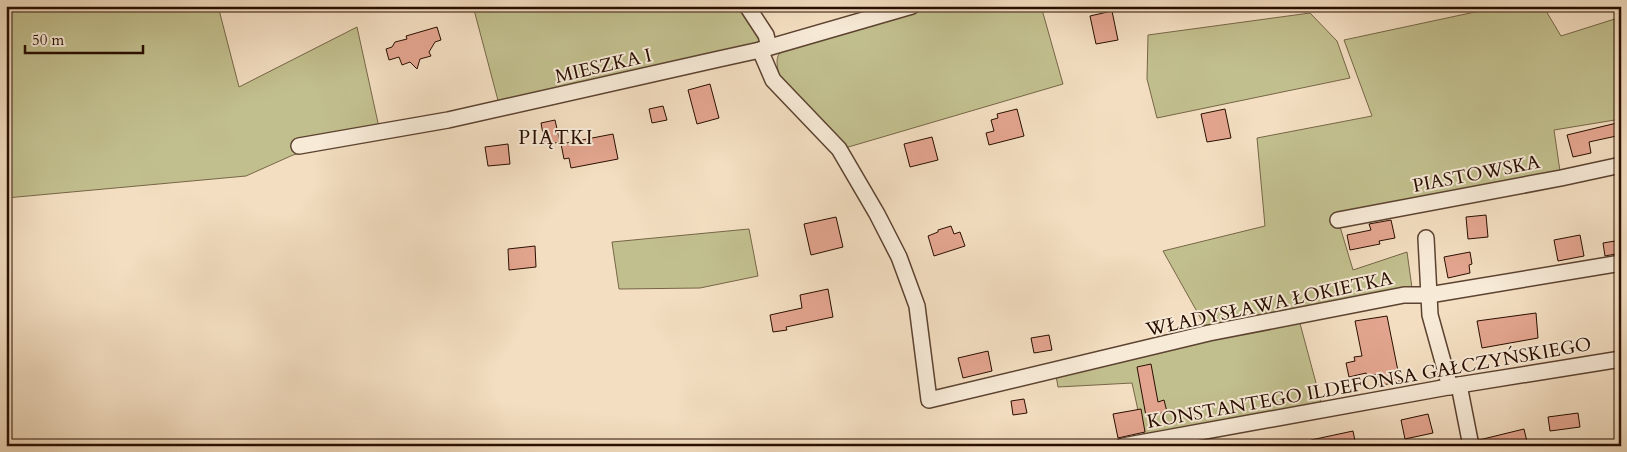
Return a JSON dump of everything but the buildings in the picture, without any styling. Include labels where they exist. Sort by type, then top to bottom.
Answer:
[{"type":"street","points":[[747,6],[766,35],[765,48]]},
{"type":"street","name":"MIESZKA I","points":[[298,146],[448,120],[765,48],[912,6]]},
{"type":"street","name":"WŁADYSŁAWA ŁOKIETKA","points":[[765,48],[772,80],[839,149],[877,214],[899,257],[917,306],[929,400],[1209,333],[1404,296],[1429,295],[1621,264]]},
{"type":"street","name":"PIASTOWSKA","points":[[1338,220],[1561,178],[1621,164]]},
{"type":"street","points":[[1426,238],[1430,315],[1454,386],[1470,446]]},
{"type":"street","name":"KONSTANTEGO ILDEFONSA GAŁCZYŃSKIEGO","points":[[1124,446],[1454,386],[1621,359]]},
{"type":"shaded area","points":[[6,6],[218,6],[239,87],[357,27],[380,132],[293,155],[246,176],[6,198]]},
{"type":"shaded area","points":[[473,6],[747,6],[766,35],[760,50],[500,108]]},
{"type":"shaded area","points":[[934,6],[1041,6],[1063,84],[845,148],[779,76],[778,57],[785,48]]},
{"type":"shaded area","points":[[1503,6],[1543,6],[1561,36],[1621,17],[1621,119],[1554,130],[1561,178],[1338,220],[1353,270],[1407,252],[1413,295],[1298,316],[1323,409],[1145,442],[1132,383],[1058,387],[1055,370],[1209,333],[1163,251],[1265,226],[1257,138],[1372,116],[1344,40]]},
{"type":"shaded area","points":[[1310,13],[1337,41],[1350,78],[1157,118],[1147,79],[1148,35]]},
{"type":"shaded area","points":[[749,229],[758,276],[700,288],[619,289],[612,242]]},
{"type":"district","name":"PIĄTKI","points":[[556,137]]}]
